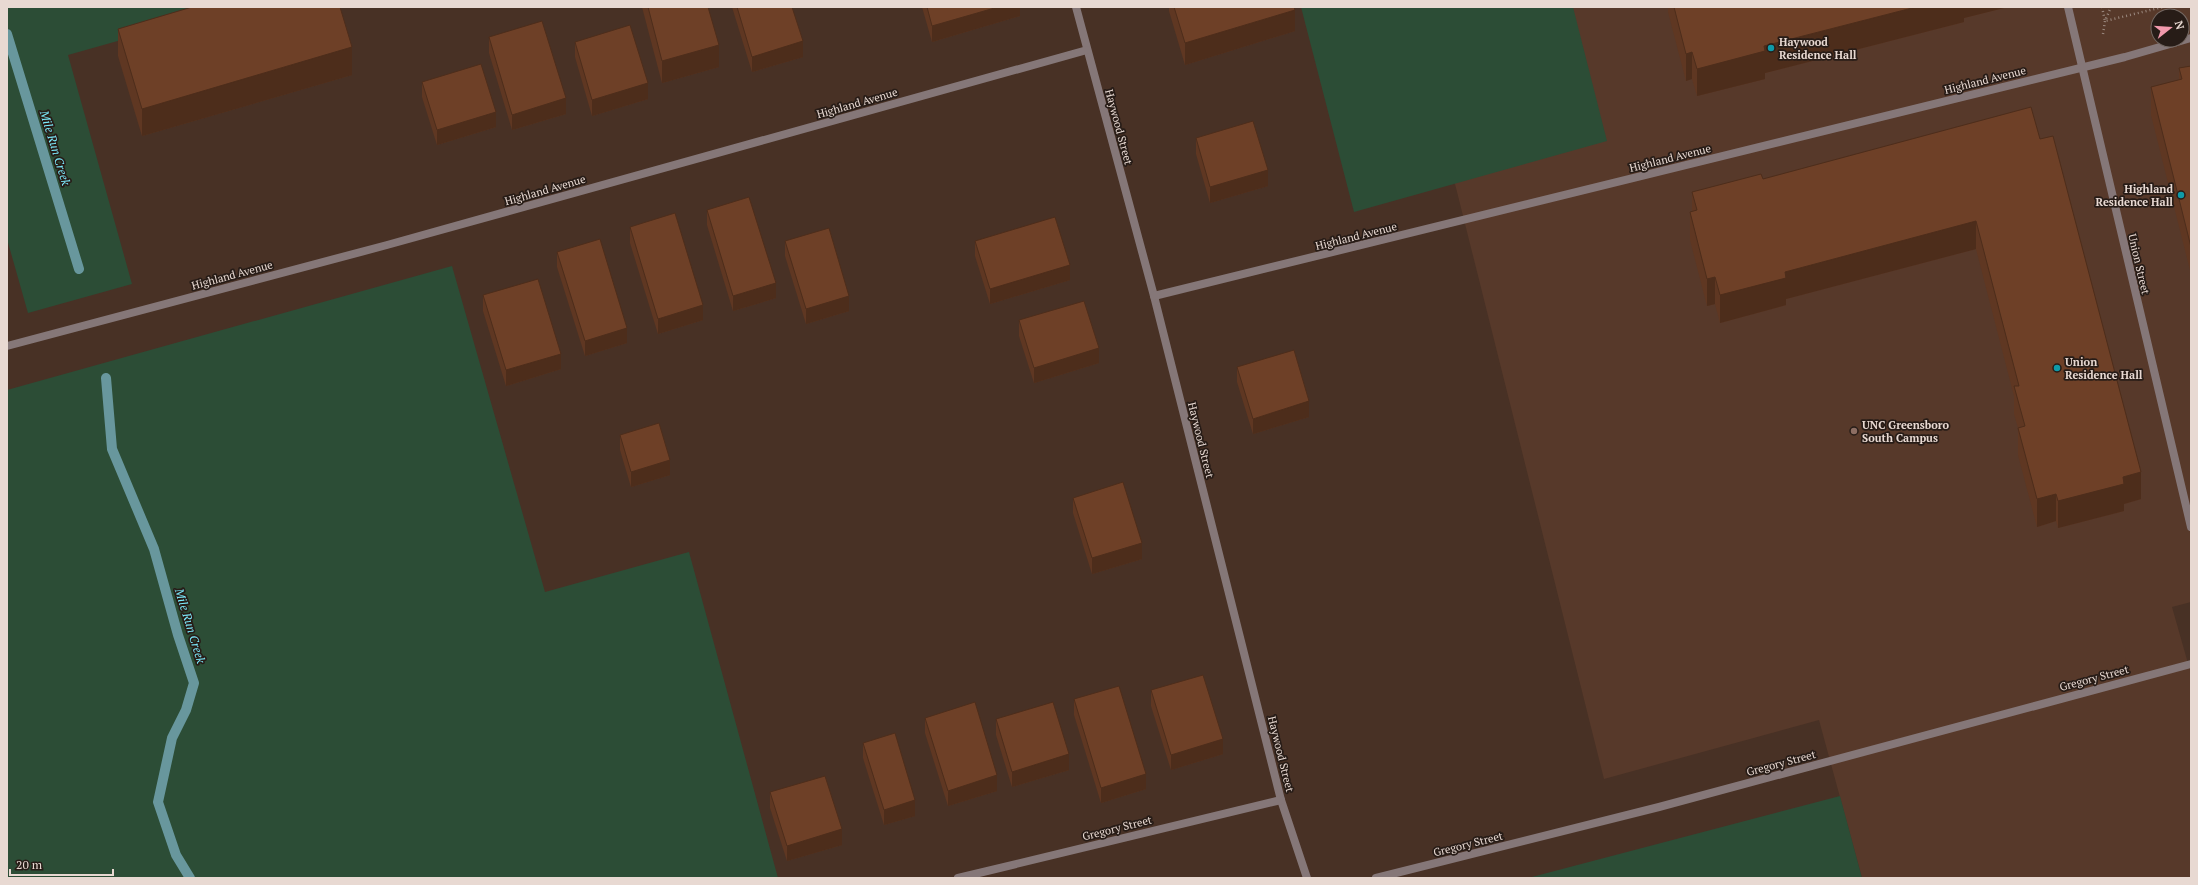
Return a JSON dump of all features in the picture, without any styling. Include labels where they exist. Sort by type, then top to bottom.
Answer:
[{"type":"street","name":"Haywood Street","points":[[1076,7],[1154,296],[1281,800],[1307,878]]},
{"type":"street","name":"Union Street","points":[[2068,7],[2191,527]]},
{"type":"street","name":"Highland Avenue","points":[[1154,296],[2082,68],[2191,38]]},
{"type":"street","name":"Highland Avenue","points":[[7,346],[402,241],[1087,50]]},
{"type":"street","name":"Gregory Street","points":[[1376,878],[1659,807],[2191,664]]},
{"type":"street","name":"Gregory Street","points":[[958,878],[1281,800]]},
{"type":"path","points":[[2102,7],[2105,21]]},
{"type":"path","points":[[2103,34],[2105,21],[2111,7]]},
{"type":"path","points":[[2105,21],[2163,7]]},
{"type":"shaded area","name":"UNC Greensboro South Campus","points":[[1452,7],[2191,7],[2191,602],[2172,607],[2191,674],[2191,878],[1862,878],[1819,720],[1604,779],[1417,32]]},
{"type":"green space","points":[[7,7],[238,7],[68,55],[132,284],[28,313],[7,239]]},
{"type":"green space","points":[[1301,7],[1573,7],[1607,141],[1354,212]]},
{"type":"green space","points":[[452,266],[545,592],[689,552],[778,878],[7,878],[7,390]]},
{"type":"green space","points":[[1840,796],[1862,878],[1528,878]]},
{"type":"building","points":[[192,7],[340,7],[352,47],[142,109],[118,29]]},
{"type":"building","points":[[648,7],[708,7],[719,45],[662,61]]},
{"type":"building","points":[[737,7],[792,7],[803,41],[752,57]]},
{"type":"building","points":[[927,7],[998,7],[932,26]]},
{"type":"building","points":[[1174,7],[1294,7],[1295,10],[1185,43]]},
{"type":"building","points":[[1674,7],[1916,7],[1764,46],[1765,51],[1697,69],[1692,52],[1686,54]]},
{"type":"building","points":[[542,21],[566,98],[512,115],[489,37]]},
{"type":"building","points":[[630,25],[648,83],[592,100],[575,42]]},
{"type":"building","points":[[481,64],[496,112],[437,130],[422,82]]},
{"type":"building","name":"Highland Residence Hall","points":[[2191,66],[2191,247],[2151,87],[2182,79],[2179,68]]},
{"type":"building","name":"Union Residence Hall","points":[[2031,107],[2040,139],[2053,136],[2141,472],[2123,477],[2124,484],[2058,501],[2056,494],[2037,499],[2018,428],[2025,426],[2014,386],[2019,386],[1976,221],[1785,272],[1786,278],[1720,295],[1715,277],[1707,279],[1690,212],[1697,210],[1692,192],[1761,174],[1763,179]]},
{"type":"building","points":[[1253,121],[1268,170],[1210,187],[1196,138]]},
{"type":"building","points":[[749,197],[776,283],[733,296],[707,210]]},
{"type":"building","points":[[675,213],[703,305],[658,319],[630,227]]},
{"type":"building","points":[[1055,217],[1070,265],[990,289],[975,241]]},
{"type":"building","points":[[829,228],[849,296],[806,309],[785,241]]},
{"type":"building","points":[[600,239],[627,328],[585,341],[557,252]]},
{"type":"building","points":[[538,279],[561,354],[506,370],[483,295]]},
{"type":"building","points":[[1084,301],[1099,348],[1034,368],[1019,320]]},
{"type":"building","points":[[1294,350],[1309,401],[1253,419],[1237,367]]},
{"type":"building","points":[[659,423],[670,460],[631,472],[620,435]]},
{"type":"building","points":[[1123,482],[1142,543],[1092,558],[1073,498]]},
{"type":"building","points":[[1203,675],[1223,739],[1171,755],[1151,690]]},
{"type":"building","points":[[1119,686],[1146,774],[1101,788],[1074,699]]},
{"type":"building","points":[[975,702],[997,775],[948,791],[925,718]]},
{"type":"building","points":[[1053,702],[1069,754],[1012,772],[996,719]]},
{"type":"building","points":[[895,733],[915,800],[884,810],[863,743]]},
{"type":"building","points":[[825,776],[842,829],[787,846],[770,792]]},
{"type":"waterway","name":"Mile Run Creek","points":[[7,34],[79,269]]},
{"type":"waterway","name":"Mile Run Creek","points":[[106,378],[112,449],[154,549],[178,635],[194,683],[186,710],[172,738],[158,802],[176,855],[190,878]]},
{"type":"place","name":"Haywood Residence Hall","points":[[1771,48]]},
{"type":"place","name":"Highland Residence Hall","points":[[2181,195]]},
{"type":"place","name":"Union Residence Hall","points":[[2057,368]]},
{"type":"place","name":"UNC Greensboro South Campus","points":[[1854,431]]}]
